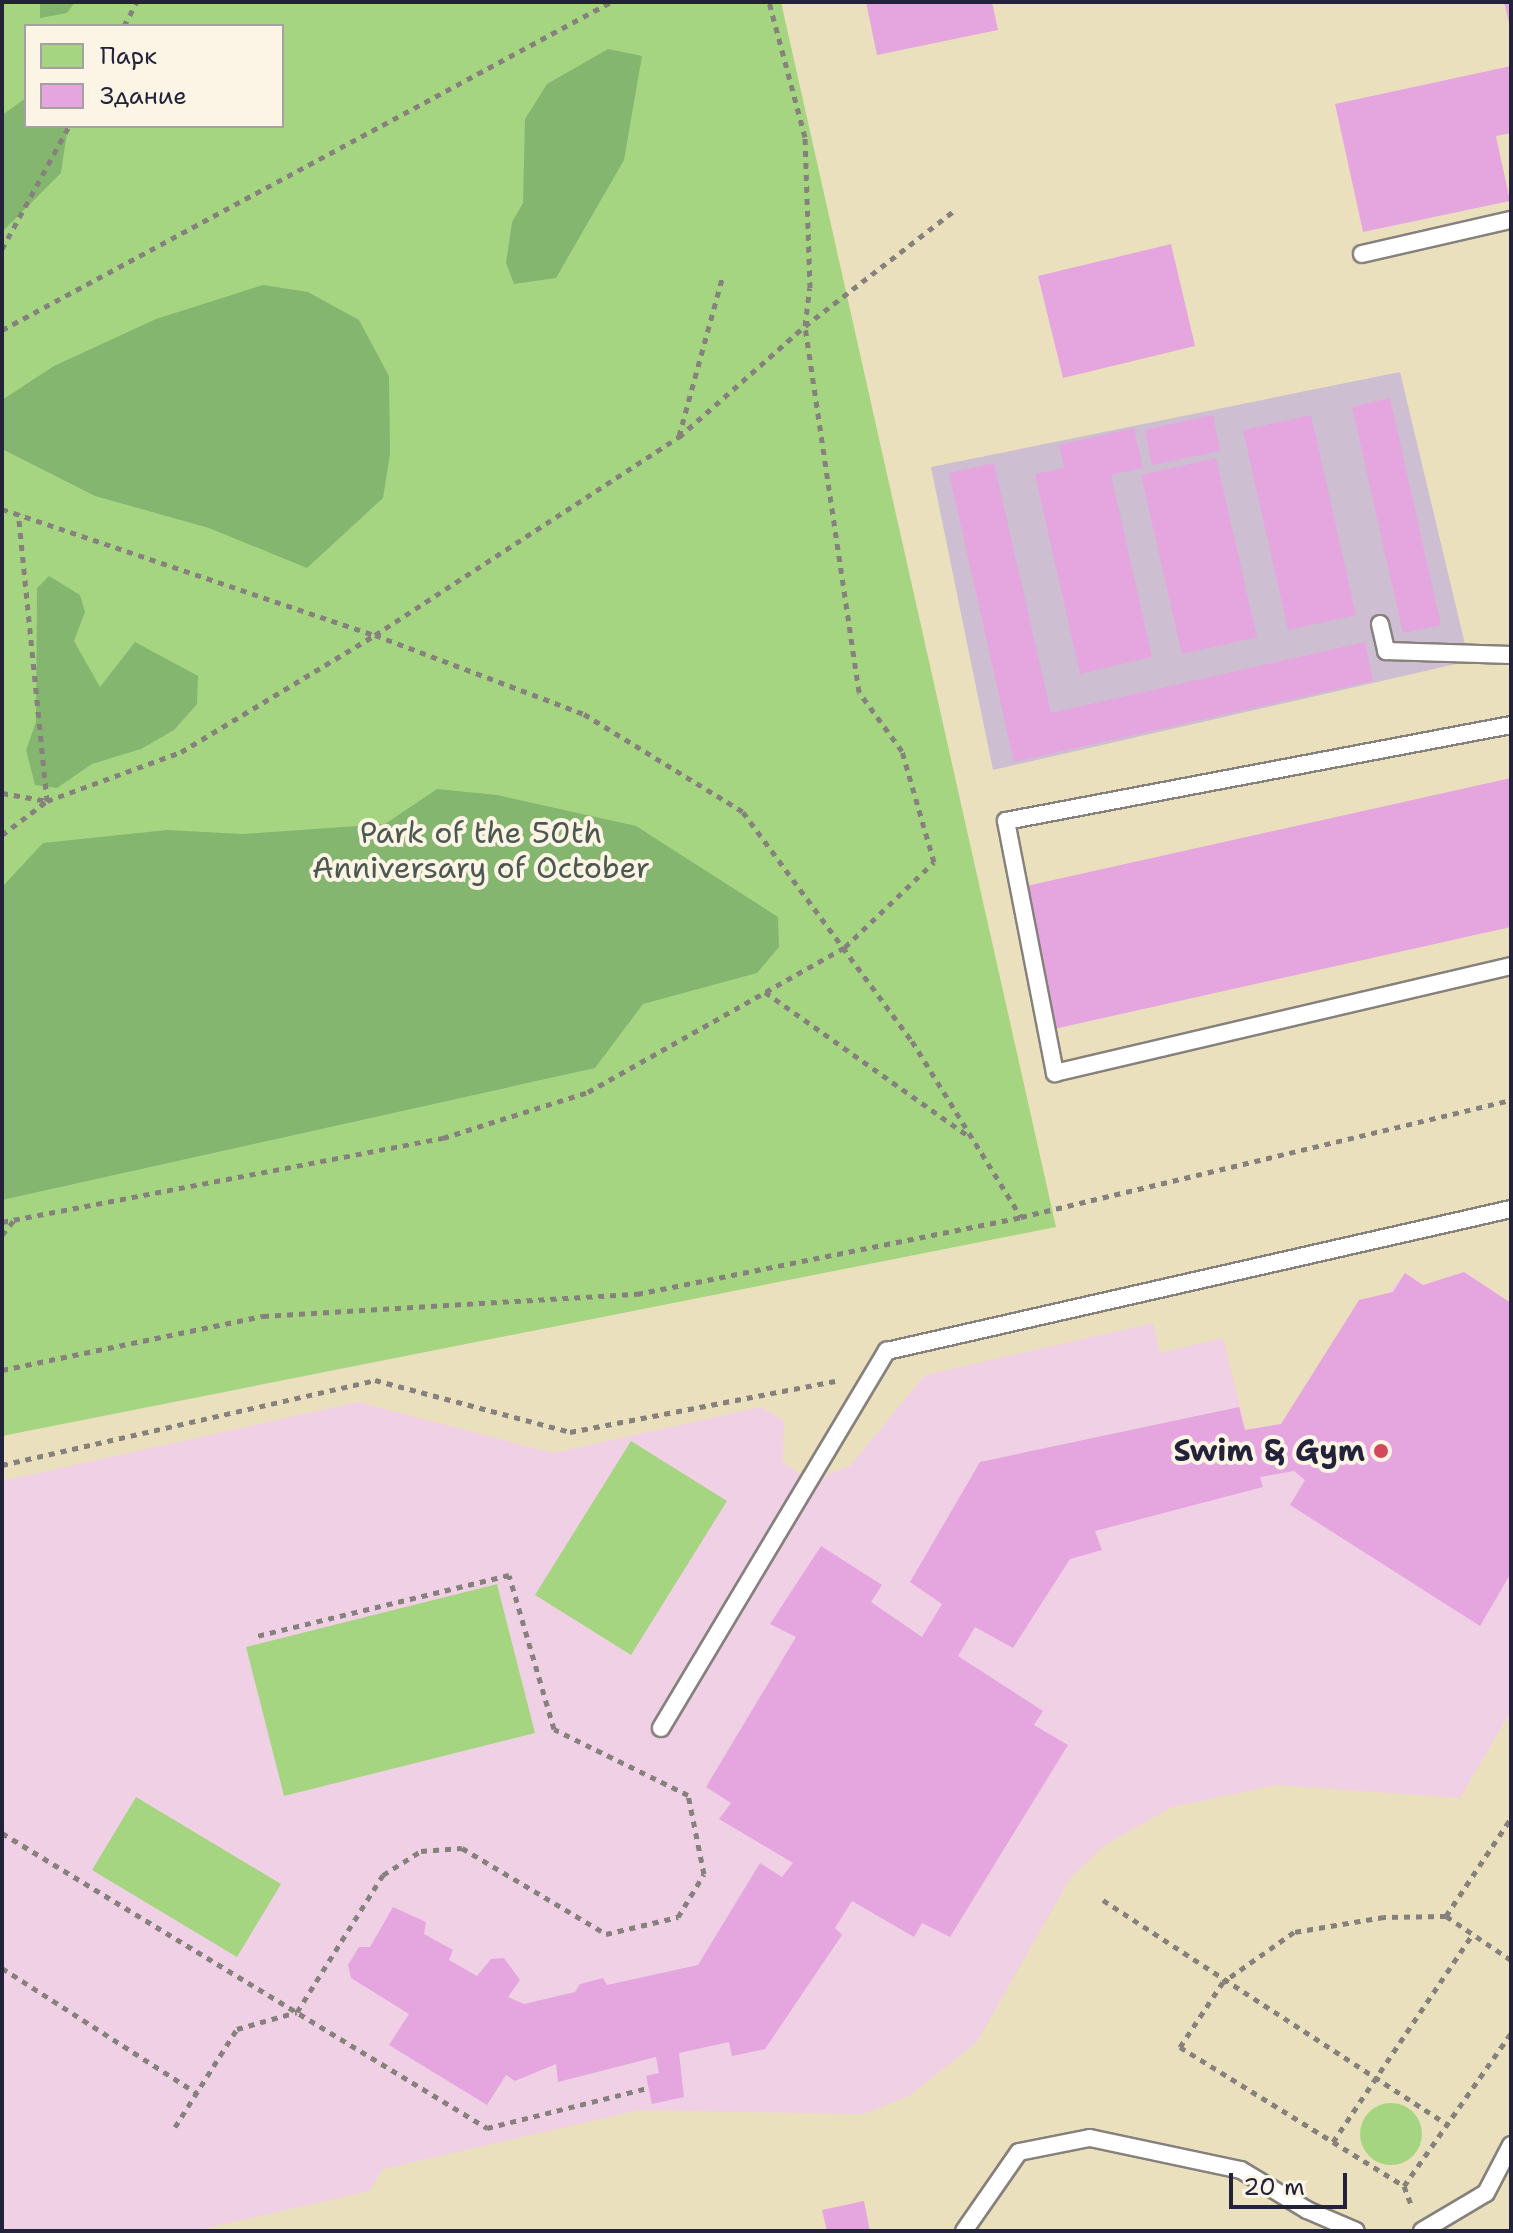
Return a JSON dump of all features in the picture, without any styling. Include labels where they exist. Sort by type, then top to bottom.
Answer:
[{"type":"lane","points":[[1362,254],[1511,220]]},
{"type":"lane","points":[[1380,624],[1386,651],[1511,655]]},
{"type":"lane","points":[[1511,725],[1006,821],[1055,1073],[1511,966]]},
{"type":"lane","points":[[661,1728],[887,1351],[1511,1209]]},
{"type":"lane","points":[[964,2231],[1019,2152],[1090,2138],[1241,2170],[1307,2210],[1356,2231]]},
{"type":"lane","points":[[1422,2231],[1486,2193],[1511,2145]]},
{"type":"path","points":[[125,24],[137,2]]},
{"type":"path","points":[[2,330],[611,2]]},
{"type":"path","points":[[2,1222],[443,1138],[588,1092],[845,947],[934,862],[902,751],[859,692],[805,326],[810,288],[805,137],[769,2]]},
{"type":"path","points":[[2,249],[68,128]]},
{"type":"path","points":[[2,835],[47,801],[181,752],[375,635],[679,437],[805,326],[955,210]]},
{"type":"path","points":[[679,437],[723,275]]},
{"type":"path","points":[[2,509],[375,635],[584,714],[743,812],[912,1041],[1021,1217]]},
{"type":"path","points":[[18,513],[47,801]]},
{"type":"path","points":[[2,793],[47,801]]},
{"type":"path","points":[[765,992],[971,1138]]},
{"type":"path","points":[[2,1370],[263,1316],[637,1294],[1021,1217],[1511,1100]]},
{"type":"path","points":[[2,1235],[14,1220]]},
{"type":"path","points":[[2,1465],[375,1380],[570,1432],[874,1373]]},
{"type":"path","points":[[175,2127],[237,2029],[297,2012],[383,1875],[421,1851],[462,1848],[606,1934],[678,1917],[704,1874],[688,1795],[554,1729],[509,1575],[256,1636]]},
{"type":"path","points":[[1446,1916],[1511,1818]]},
{"type":"path","points":[[2,1833],[487,2128],[648,2088]]},
{"type":"path","points":[[1103,1900],[1223,1982],[1447,2124]]},
{"type":"path","points":[[1511,1960],[1446,1916],[1384,1917],[1294,1932],[1223,1982],[1180,2047],[1404,2186],[1511,2033]]},
{"type":"path","points":[[1333,2142],[1473,1934]]},
{"type":"path","points":[[2,1968],[197,2093]]},
{"type":"shaded area","points":[[1400,372],[1469,661],[993,770],[931,467]]},
{"type":"shaded area","points":[[1464,1272],[1511,1303],[1511,1711],[1460,1798],[1277,1785],[1172,1807],[1105,1845],[1071,1877],[976,2043],[909,2096],[863,2114],[639,2110],[383,2169],[369,2191],[193,2231],[2,2231],[2,1481],[358,1402],[553,1453],[761,1407],[784,1421],[783,1462],[810,1481],[850,1466],[925,1375],[1153,1323],[1160,1353],[1223,1338],[1246,1430],[1281,1424],[1405,1273],[1424,1285]]},
{"type":"green space","name":"Park of the 50th Anniversary of October","points":[[2,2],[781,2],[1056,1227],[2,1436]]},
{"type":"green space","points":[[40,2],[75,2],[67,13],[40,18]]},
{"type":"green space","points":[[608,49],[642,56],[624,160],[556,278],[514,284],[506,263],[512,222],[523,203],[525,119],[547,84]]},
{"type":"green space","points":[[24,99],[24,128],[68,128],[61,173],[2,232],[2,115]]},
{"type":"green space","points":[[263,285],[308,292],[359,320],[389,376],[390,454],[383,498],[307,568],[209,528],[95,496],[2,449],[2,400],[54,366],[156,319]]},
{"type":"green space","points":[[49,576],[80,595],[85,612],[74,641],[100,687],[135,642],[198,676],[197,704],[174,730],[141,749],[92,764],[57,788],[35,785],[26,750],[36,722],[37,588]]},
{"type":"green space","points":[[437,789],[497,795],[636,826],[778,917],[779,947],[757,973],[643,1004],[595,1068],[2,1200],[2,887],[43,843],[167,830],[242,834],[385,824]]},
{"type":"green space","points":[[631,1441],[727,1501],[631,1655],[535,1595]]},
{"type":"green space","points":[[497,1584],[535,1733],[284,1796],[246,1647]]},
{"type":"green space","points":[[136,1797],[281,1884],[237,1957],[92,1870]]},
{"type":"green space","points":[[1385,2103],[1397,2103],[1413,2112],[1420,2122],[1420,2146],[1413,2156],[1397,2165],[1385,2165],[1365,2151],[1360,2140],[1360,2128],[1374,2108]]},
{"type":"building","points":[[866,2],[992,2],[998,30],[877,55]]},
{"type":"building","points":[[1504,2],[1511,2],[1511,27],[1510,27]]},
{"type":"building","points":[[1511,66],[1511,133],[1496,136],[1510,201],[1363,232],[1335,104]]},
{"type":"building","points":[[1171,244],[1195,346],[1063,378],[1038,276]]},
{"type":"building","points":[[1390,398],[1441,625],[1403,633],[1352,407]]},
{"type":"building","points":[[1213,415],[1220,451],[1152,465],[1145,430]]},
{"type":"building","points":[[1311,415],[1356,615],[1288,630],[1243,430]]},
{"type":"building","points":[[1134,428],[1143,468],[1111,475],[1152,657],[1080,674],[1035,474],[1064,468],[1059,445]]},
{"type":"building","points":[[1216,458],[1257,637],[1182,654],[1141,475]]},
{"type":"building","points":[[994,463],[1051,713],[1365,642],[1373,681],[1014,762],[949,473]]},
{"type":"building","points":[[1511,778],[1511,927],[1054,1029],[1022,887]]},
{"type":"building","points":[[1464,1272],[1511,1303],[1511,1573],[1480,1626],[1290,1505],[1305,1480],[1294,1471],[1260,1477],[1263,1487],[1095,1531],[1102,1550],[1070,1559],[1013,1648],[975,1627],[958,1656],[1043,1711],[1034,1725],[1068,1745],[950,1937],[922,1923],[914,1937],[852,1901],[835,1928],[842,1935],[765,2049],[732,2056],[729,2042],[679,2053],[684,2097],[652,2104],[646,2076],[659,2073],[656,2057],[558,2082],[556,2064],[515,2081],[506,2075],[487,2105],[389,2045],[409,2014],[351,1978],[348,1965],[359,1947],[370,1947],[393,1907],[426,1922],[424,1934],[453,1950],[449,1960],[477,1976],[491,1959],[504,1958],[520,1980],[508,1997],[524,2004],[575,1992],[580,1984],[603,1978],[607,1985],[698,1965],[760,1863],[782,1877],[793,1863],[719,1819],[731,1803],[706,1787],[796,1637],[770,1624],[821,1546],[882,1585],[871,1602],[922,1637],[942,1604],[910,1582],[980,1462],[1239,1407],[1245,1430],[1281,1424],[1359,1300],[1393,1292],[1405,1273],[1423,1285]]},
{"type":"building","points":[[864,2201],[870,2231],[827,2231],[822,2210]]},
{"type":"place","name":"Swim & Gym","points":[[1381,1451]]}]
